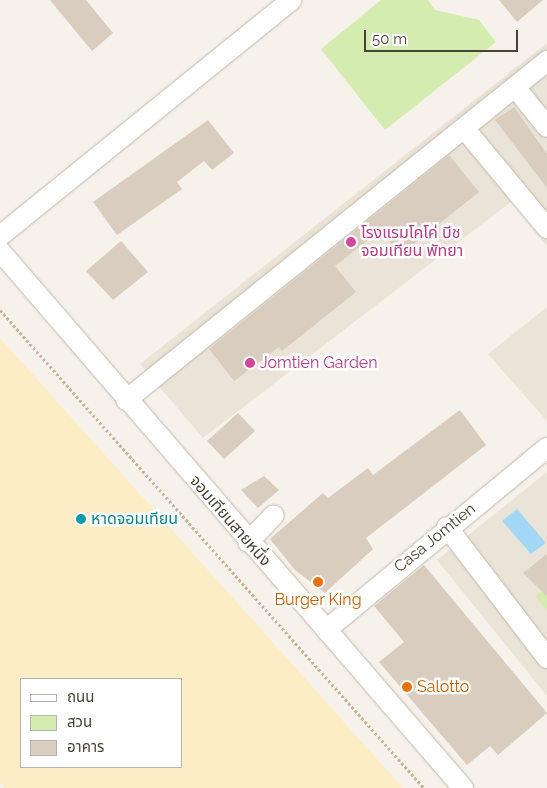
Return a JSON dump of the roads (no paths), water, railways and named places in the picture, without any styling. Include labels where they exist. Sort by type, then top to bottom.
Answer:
[{"type":"street","points":[[0,236],[292,0]]},
{"type":"street","points":[[126,400],[547,61]]},
{"type":"street","points":[[515,87],[547,128]]},
{"type":"street","points":[[464,128],[547,228]]},
{"type":"street","name":"จอมเทียนสายหนึ่ง","points":[[0,251],[248,542],[463,788]]},
{"type":"street","name":"Casa Jomtien","points":[[326,630],[447,527],[547,448]]},
{"type":"street","points":[[248,542],[274,515]]},
{"type":"street","points":[[447,527],[547,658]]},
{"type":"water","points":[[517,509],[546,543],[531,554],[502,521]]},
{"type":"place","name":"โรงแรมโคโค่ บีช จอมเทียน พัทยา","points":[[351,242]]},
{"type":"place","name":"Jomtien Garden","points":[[250,363]]},
{"type":"place","name":"หาดจอมเทียน","points":[[81,519]]},
{"type":"place","name":"Burger King","points":[[318,582]]},
{"type":"place","name":"Salotto","points":[[407,687]]}]
